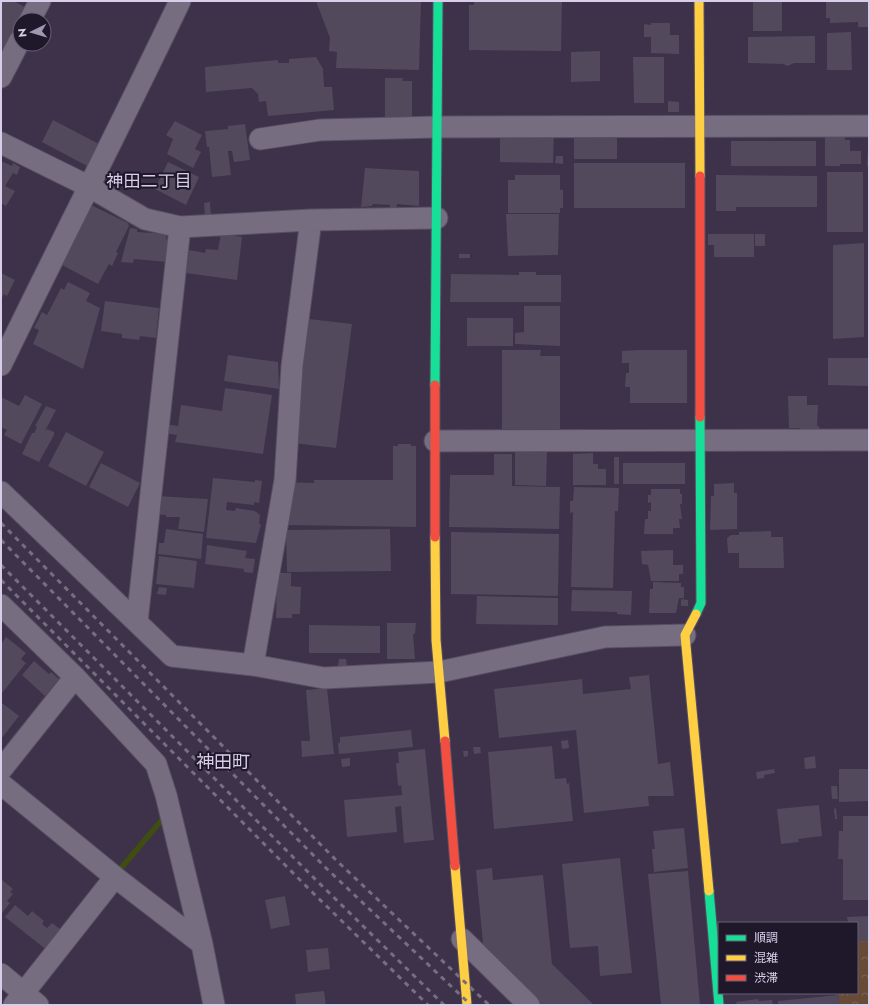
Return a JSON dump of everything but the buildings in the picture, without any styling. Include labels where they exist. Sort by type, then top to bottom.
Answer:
[{"type":"street","points":[[34,12],[40,1]]},
{"type":"street","points":[[1,365],[88,186],[117,134],[180,1]]},
{"type":"street","points":[[438,1],[435,441],[436,640],[467,1005]]},
{"type":"street","points":[[699,1],[701,603],[685,635],[719,1005]]},
{"type":"street","points":[[1,77],[14,52]]},
{"type":"street","points":[[260,139],[320,130],[436,127],[869,126]]},
{"type":"street","points":[[1,143],[88,186],[145,219],[180,227],[310,220],[437,218]]},
{"type":"street","points":[[253,665],[285,480],[292,366],[310,220]]},
{"type":"street","points":[[137,622],[180,227]]},
{"type":"street","points":[[435,441],[869,440]]},
{"type":"street","points":[[1,492],[172,656],[253,665],[324,678],[439,672],[605,637],[685,635]]},
{"type":"street","points":[[1,605],[75,677],[156,764],[166,795],[202,944],[214,1005]]},
{"type":"street","points":[[1,770],[75,677]]},
{"type":"street","points":[[1,784],[115,877],[202,944]]},
{"type":"street","points":[[1,974],[25,1001],[115,877]]},
{"type":"street","points":[[462,939],[529,1005]]},
{"type":"green space","points":[[869,939],[869,1005],[839,1005],[838,994],[858,994],[858,940]]},
{"type":"waterway","points":[[117,873],[166,815]]},
{"type":"railway","points":[[1,523],[336,860],[489,1005]]},
{"type":"railway","points":[[1,540],[327,869],[471,1005]]},
{"type":"railway","points":[[1,565],[317,881],[444,1005]]},
{"type":"railway","points":[[1,580],[309,889],[428,1005]]},
{"type":"traffic: fast","points":[[435,385],[438,1]]},
{"type":"traffic: fast","points":[[696,614],[701,603],[700,417]]},
{"type":"traffic: fast","points":[[709,891],[718,994]]},
{"type":"traffic: fast","points":[[718,994],[719,1005]]},
{"type":"traffic: slow","points":[[699,1],[700,176]]},
{"type":"traffic: slow","points":[[435,537],[436,640],[445,741]]},
{"type":"traffic: slow","points":[[696,614],[685,635],[709,891]]},
{"type":"traffic: slow","points":[[455,866],[467,1005]]},
{"type":"traffic: jam","points":[[700,176],[700,417]]},
{"type":"traffic: jam","points":[[435,385],[435,537]]},
{"type":"traffic: jam","points":[[445,741],[455,866]]},
{"type":"district","name":"神田二丁目","points":[[149,181]]},
{"type":"district","name":"神田町","points":[[223,762]]}]
